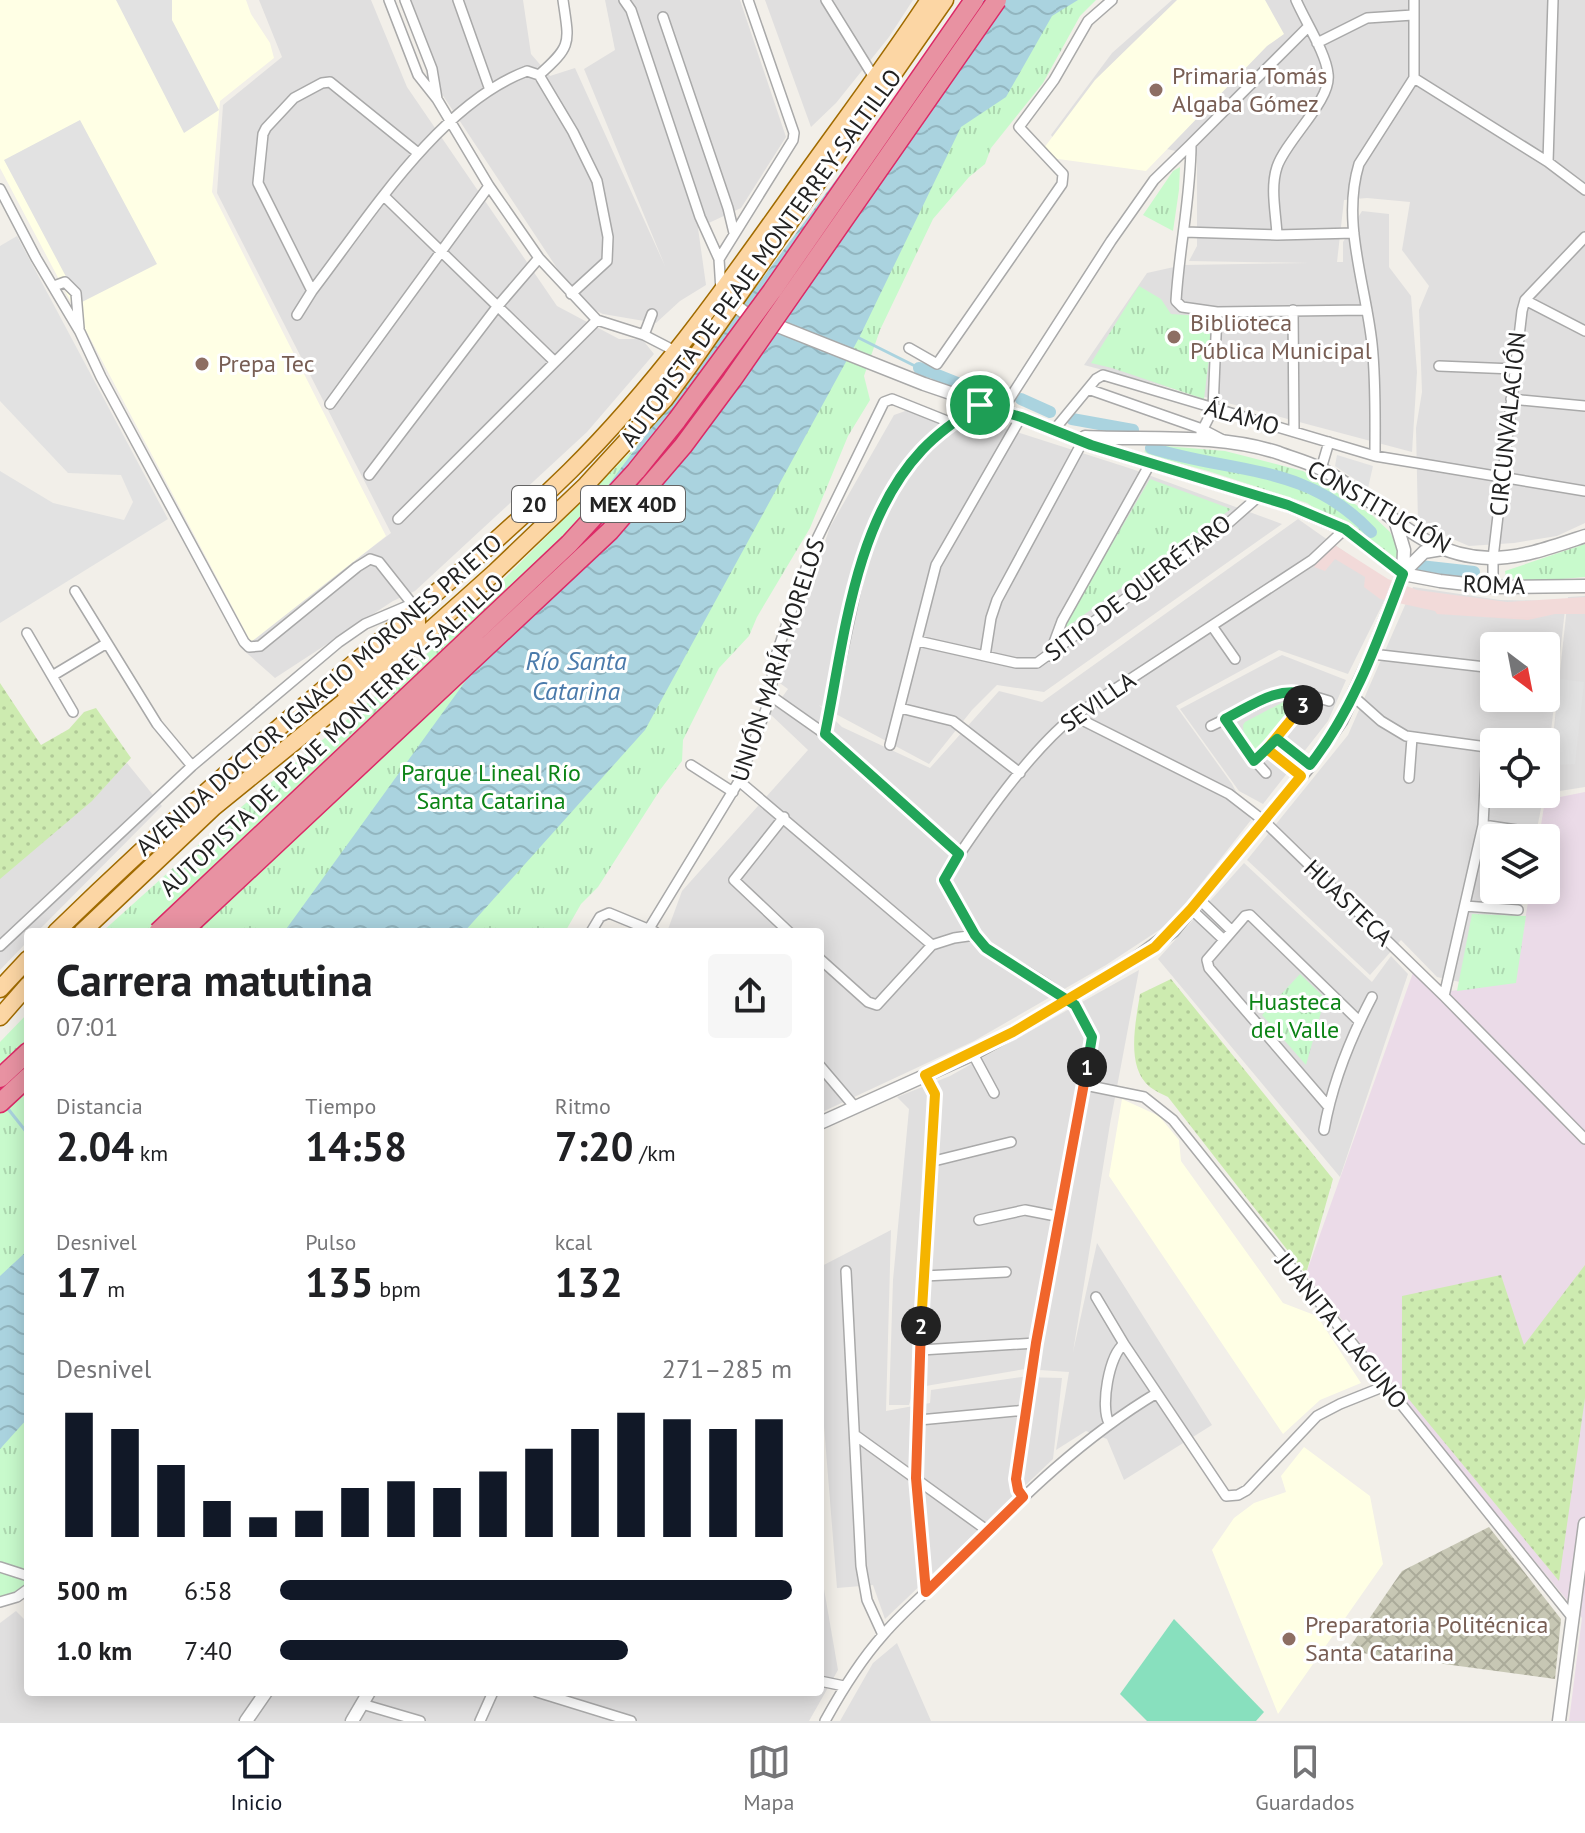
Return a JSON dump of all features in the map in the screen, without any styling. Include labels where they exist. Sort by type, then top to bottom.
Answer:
[{"type":"highway","name":"AUTOPISTA DE PEAJE MONTERREY-SALTILLO","points":[[162,928],[569,544],[636,471],[772,291],[974,0]]},
{"type":"highway","name":"AUTOPISTA DE PEAJE MONTERREY-SALTILLO","points":[[186,928],[610,531],[683,446],[732,380],[997,0]]},
{"type":"highway","points":[[0,1078],[24,1056]]},
{"type":"highway","points":[[0,1103],[24,1081]]},
{"type":"main road","name":"AVENIDA DOCTOR IGNACIO MORONES PRIETO","points":[[86,928],[214,807],[419,641],[586,485],[665,399],[738,309],[945,0]]},
{"type":"main road","name":"AVENIDA DOCTOR IGNACIO MORONES PRIETO","points":[[60,928],[213,785],[570,471],[677,352],[875,79],[924,3]]},
{"type":"main road","points":[[335,710],[343,692],[417,625],[415,607]]},
{"type":"main road","points":[[0,989],[24,963]]},
{"type":"main road","points":[[0,1017],[24,990]]},
{"type":"street","points":[[389,0],[418,75],[437,99],[489,186],[539,258],[597,320],[644,335],[677,352]]},
{"type":"street","points":[[405,0],[432,69],[437,99]]},
{"type":"street","points":[[458,0],[490,90]]},
{"type":"street","points":[[539,75],[566,47],[568,39],[563,0]]},
{"type":"street","points":[[624,0],[631,10],[700,217],[719,259],[721,291],[738,309]]},
{"type":"street","points":[[719,259],[793,140],[794,133],[748,0]]},
{"type":"street","points":[[826,0],[875,79]]},
{"type":"street","points":[[909,348],[937,364],[1064,178],[1019,127],[1054,80],[1088,21],[1112,0]]},
{"type":"street","points":[[1277,235],[1276,171],[1285,150],[1320,99],[1329,79],[1317,43],[1307,28],[1296,0]]},
{"type":"street","points":[[1375,456],[1374,368],[1354,233],[1355,184],[1359,164],[1414,78],[1414,0]]},
{"type":"street","points":[[1548,162],[1553,0]]},
{"type":"street","points":[[1317,43],[1367,18],[1413,15]]},
{"type":"street","points":[[663,17],[734,233]]},
{"type":"street","points":[[1001,412],[1154,180],[1307,28]]},
{"type":"street","points":[[297,315],[418,153],[450,121],[490,90],[527,71],[539,75],[573,132],[597,181],[608,237],[607,261],[571,294]]},
{"type":"street","points":[[1414,78],[1548,162],[1585,190]]},
{"type":"street","points":[[312,291],[258,188],[263,134],[275,116],[294,98],[330,82],[418,153]]},
{"type":"street","points":[[1191,144],[1191,170],[1179,257],[1178,306],[1217,312],[1367,310]]},
{"type":"street","points":[[330,404],[489,186]]},
{"type":"street","points":[[0,189],[246,644],[254,648],[260,646],[370,559],[379,562],[415,607],[365,624],[339,642],[192,766],[0,946]]},
{"type":"street","points":[[385,197],[554,361]]},
{"type":"street","points":[[1184,232],[1277,235],[1354,233]]},
{"type":"street","name":"CIRCUNVALACIÓN","points":[[1493,587],[1493,558],[1519,324],[1525,300],[1585,237]]},
{"type":"street","points":[[369,475],[497,307],[539,258]]},
{"type":"street","points":[[52,284],[65,282],[76,293],[80,332]]},
{"type":"street","points":[[1525,300],[1585,331]]},
{"type":"street","name":"CONSTITUCIÓN","points":[[738,309],[980,405],[1288,505],[1345,529],[1403,574]]},
{"type":"street","points":[[1293,310],[1294,431]]},
{"type":"street","points":[[1054,430],[1088,389],[1200,434],[1213,409],[1217,312]]},
{"type":"street","points":[[644,335],[652,314]]},
{"type":"street","points":[[398,519],[597,320]]},
{"type":"street","points":[[1439,366],[1514,369]]},
{"type":"street","name":"ÁLAMO","points":[[1088,389],[1098,376],[1103,375],[1375,456],[1585,491]]},
{"type":"street","name":"UNIÓN MARÍA MORELOS","points":[[652,928],[739,781],[771,696],[773,664],[814,545],[884,402],[892,399],[952,423]]},
{"type":"street","points":[[1511,399],[1585,406]]},
{"type":"street","points":[[825,734],[861,562],[876,521],[921,451],[952,423],[980,405]]},
{"type":"street","points":[[890,745],[936,565],[1021,417]]},
{"type":"street","name":"CONSTITUCIÓN","points":[[1081,439],[1147,440],[1200,434],[1253,445],[1321,469],[1396,523],[1445,549],[1468,556],[1493,558],[1537,552],[1585,536]]},
{"type":"street","points":[[985,656],[997,600],[1081,439]]},
{"type":"street","points":[[1049,656],[1062,621],[1146,460],[1140,447],[1147,440]]},
{"type":"street","points":[[1321,469],[1329,442]]},
{"type":"street","name":"SITIO DE QUERÉTARO","points":[[918,641],[1031,664],[1049,656],[1225,526],[1258,497]]},
{"type":"street","points":[[824,1121],[973,1054],[1155,947],[1196,904],[1327,744],[1372,654],[1403,574],[1404,550],[1396,523]]},
{"type":"street","name":"SEVILLA","points":[[975,935],[944,880],[959,854],[1055,731],[1312,560],[1345,529]]},
{"type":"street","points":[[1403,574],[1424,552],[1445,549]]},
{"type":"street","name":"ROMA","points":[[1403,574],[1493,587],[1585,586]]},
{"type":"street","points":[[75,591],[157,724],[192,766]]},
{"type":"street","points":[[1212,626],[1235,659]]},
{"type":"street","points":[[27,633],[73,712]]},
{"type":"street","points":[[52,676],[107,643]]},
{"type":"street","points":[[1372,654],[1480,666]]},
{"type":"street","points":[[1211,726],[1277,693],[1290,690],[1329,701]]},
{"type":"street","points":[[1254,761],[1300,712],[1309,695]]},
{"type":"street","points":[[771,696],[825,734],[959,854]]},
{"type":"street","points":[[1353,696],[1381,721],[1412,738],[1480,747]]},
{"type":"street","points":[[900,708],[947,718],[964,727],[1020,773]]},
{"type":"street","name":"HUASTECA","points":[[1074,716],[1229,794],[1264,821],[1585,1139]]},
{"type":"street","points":[[1225,719],[1266,773]]},
{"type":"street","points":[[1409,778],[1412,738]]},
{"type":"street","points":[[1277,739],[1310,765]]},
{"type":"street","points":[[1267,749],[1301,776]]},
{"type":"street","points":[[691,765],[733,792]]},
{"type":"street","points":[[739,781],[932,945]]},
{"type":"street","points":[[784,817],[734,880],[785,928]]},
{"type":"street","points":[[1444,996],[1480,838]]},
{"type":"street","points":[[1196,904],[1232,931]]},
{"type":"street","points":[[1196,904],[1224,940]]},
{"type":"street","points":[[1465,906],[1518,910]]},
{"type":"street","points":[[593,928],[600,917],[606,914],[616,915],[644,928]]},
{"type":"street","points":[[1328,1106],[1207,965],[1209,956],[1245,916],[1251,916],[1359,1021]]},
{"type":"street","points":[[824,963],[868,1002],[877,1005],[932,945],[975,935],[986,948],[1067,999],[1082,1015],[1092,1037],[1036,1343],[1016,1479],[1023,1497]]},
{"type":"street","points":[[1324,1130],[1328,1106],[1359,1021],[1372,997]]},
{"type":"street","points":[[973,1054],[994,1093]]},
{"type":"street","points":[[824,1071],[854,1106]]},
{"type":"street","points":[[925,1075],[935,1094],[916,1478],[926,1592]]},
{"type":"street","name":"JUANITA LLAGUNO","points":[[1085,1085],[1144,1097],[1165,1112],[1572,1617]]},
{"type":"street","points":[[930,1162],[1011,1142]]},
{"type":"street","points":[[979,1220],[1025,1210],[1061,1217]]},
{"type":"street","points":[[846,1271],[863,1583],[883,1635]]},
{"type":"street","points":[[924,1276],[1006,1272]]},
{"type":"street","points":[[1096,1297],[1226,1496],[1247,1490],[1306,1426],[1326,1409],[1385,1386]]},
{"type":"street","points":[[921,1350],[1036,1343]]},
{"type":"street","points":[[1109,1423],[1104,1408],[1113,1357],[1124,1344]]},
{"type":"street","points":[[825,1721],[844,1686],[883,1635],[926,1592],[1023,1497],[1109,1423],[1157,1393]]},
{"type":"street","points":[[919,1420],[1026,1410]]},
{"type":"street","points":[[855,1435],[988,1531]]},
{"type":"street","points":[[1559,1721],[1585,1524]]},
{"type":"street","points":[[0,1567],[24,1575]]},
{"type":"street","points":[[0,1602],[24,1592]]},
{"type":"street","points":[[17,1597],[24,1601]]},
{"type":"street","points":[[824,1682],[844,1686]]},
{"type":"street","points":[[246,1721],[263,1696]]},
{"type":"street","points":[[352,1721],[367,1696]]},
{"type":"street","points":[[480,1721],[491,1696]]},
{"type":"street","points":[[550,1696],[631,1721]]},
{"type":"street","points":[[362,1704],[420,1721]]},
{"type":"shaded area","name":"Prepa Tec","points":[[0,0],[246,0],[251,14],[270,43],[274,58],[220,101],[212,192],[386,536],[251,642],[0,168]]},
{"type":"shaded area","points":[[116,0],[172,0],[172,20],[219,110],[184,133]]},
{"type":"shaded area","points":[[259,0],[371,0],[407,87],[557,306],[619,339],[642,339],[654,354],[587,432],[415,591],[393,601],[275,678],[240,647],[391,533],[217,193],[223,105],[282,57]]},
{"type":"shaded area","points":[[403,0],[523,0],[531,54],[550,76],[575,68],[665,266],[584,69],[615,50],[605,0],[740,0],[786,137],[741,208],[698,228],[706,285],[680,301],[656,323],[603,314],[580,303],[434,82]]},
{"type":"shaded area","points":[[765,0],[913,0],[889,37],[836,103],[811,127]]},
{"type":"shaded area","points":[[1172,0],[1585,0],[1585,523],[1557,536],[1469,546],[1418,524],[1416,428],[1422,392],[1419,310],[1429,286],[1402,250],[1410,202],[1367,198],[1344,200],[1337,262],[1343,262],[1343,242],[1362,211],[1389,214],[1389,267],[1411,296],[1417,372],[1412,452],[1084,365],[1147,273],[1183,265],[1309,263],[1189,261],[1197,246],[1197,156],[1154,146],[1063,151],[1051,135],[1112,53]]},
{"type":"shaded area","name":"Primaria Tomás Algaba Gómez","points":[[1177,0],[1265,0],[1284,34],[1267,46],[1146,171],[1051,158],[1044,148],[1095,80]]},
{"type":"shaded area","points":[[80,120],[157,264],[80,303],[4,160]]},
{"type":"shaded area","points":[[17,236],[168,519],[0,623],[0,471],[53,503],[124,520],[133,502],[121,475],[68,473],[0,401],[0,246]]},
{"type":"shaded area","points":[[911,409],[958,430],[977,424],[1001,427],[1132,469],[1282,524],[1044,692],[997,685],[972,710],[929,764],[819,705],[842,727],[930,768],[999,691],[1042,702],[1298,519],[1392,585],[1348,674],[1279,650],[1176,706],[1232,784],[1251,820],[1170,923],[1106,965],[974,1041],[824,1111],[824,928],[668,928],[682,891],[808,750],[770,714],[788,689],[777,681],[830,527],[894,415]]},
{"type":"shaded area","points":[[1337,455],[1373,466],[1368,488],[1335,466]]},
{"type":"shaded area","points":[[1333,544],[1388,579],[1417,590],[1507,602],[1585,597],[1585,614],[1555,614],[1528,620],[1437,614],[1380,599],[1364,587],[1365,577],[1335,559],[1325,571],[1314,567]]},
{"type":"shaded area","points":[[1413,587],[1500,600],[1566,601],[1560,653],[1560,632],[1480,632],[1480,712],[1553,712],[1551,728],[1480,728],[1480,808],[1541,808],[1538,824],[1480,824],[1480,904],[1522,904],[1509,976],[1460,982],[1437,977],[1401,940],[1370,975],[1247,860],[1348,735]]},
{"type":"shaded area","points":[[1585,596],[1585,787],[1560,791],[1560,728],[1554,728],[1556,712],[1560,712],[1560,672],[1568,597]]},
{"type":"shaded area","points":[[1282,655],[1346,680],[1328,721],[1263,804],[1239,791],[1180,709]]},
{"type":"shaded area","points":[[1560,679],[1584,682],[1575,764],[1560,765],[1560,728],[1555,728],[1557,712],[1560,712]]},
{"type":"shaded area","points":[[127,763],[162,806],[41,928],[24,928],[24,945],[0,970],[0,878]]},
{"type":"shaded area","points":[[1585,792],[1585,1721],[1569,1721],[1582,1618],[1488,1505],[1306,1274],[1415,967],[1451,991],[1515,982],[1528,904],[1560,904],[1560,824],[1541,824],[1544,808],[1560,808],[1560,797]]},
{"type":"shaded area","points":[[1244,863],[1372,982],[1391,956],[1408,974],[1340,1177],[1158,959]]},
{"type":"shaded area","points":[[1139,970],[1073,1352],[1097,1243],[1212,1425],[1124,1480],[1107,1439],[1086,1431],[1056,1450],[1069,1372],[1025,1369],[914,1388],[909,1405],[889,1405],[893,1280],[909,1109],[897,1097],[950,1076]]},
{"type":"shaded area","points":[[1122,1099],[1159,1116],[1179,1140],[1181,1161],[1283,1303],[1317,1316],[1361,1383],[1320,1400],[1283,1434],[1109,1176]]},
{"type":"shaded area","points":[[891,1230],[886,1411],[930,1403],[931,1390],[1022,1377],[1062,1378],[1053,1459],[885,1619],[873,1585],[837,1588],[824,1426],[824,1265]]},
{"type":"shaded area","name":"Preparatoria Politécnica Santa Catarina","points":[[1304,1447],[1370,1496],[1383,1564],[1278,1714],[1212,1550],[1234,1518],[1254,1503],[1286,1492],[1281,1476]]},
{"type":"shaded area","points":[[1489,1527],[1561,1619],[1555,1679],[1347,1651],[1402,1571]]},
{"type":"shaded area","points":[[824,1589],[838,1670],[824,1695]]},
{"type":"shaded area","points":[[16,1611],[24,1619],[24,1696],[823,1696],[809,1721],[0,1721],[0,1623]]},
{"type":"shaded area","points":[[897,1643],[931,1721],[840,1721],[873,1663]]},
{"type":"green space","name":"Río Santa Catarina","points":[[967,0],[1096,0],[1080,16],[1043,83],[991,148],[985,164],[969,177],[933,219],[880,330],[864,376],[870,400],[848,436],[810,528],[749,636],[719,668],[683,740],[682,761],[567,928],[106,928],[234,813],[440,643],[661,422],[901,97]]},
{"type":"green space","points":[[1180,167],[1173,231],[1143,215],[1173,171]]},
{"type":"green space","points":[[1139,286],[1161,299],[1171,314],[1214,317],[1204,399],[1091,363]]},
{"type":"green space","points":[[1153,445],[1225,451],[1303,471],[1372,515],[1390,532],[1400,552],[1395,562],[1307,503],[1144,451]]},
{"type":"green space","points":[[1150,479],[1231,509],[1064,629],[1065,624]]},
{"type":"green space","points":[[1585,544],[1585,577],[1539,581],[1506,578],[1505,571]]},
{"type":"green space","points":[[0,683],[41,745],[69,729],[84,712],[96,708],[131,758],[92,801],[0,879]]},
{"type":"green space","points":[[1287,700],[1296,704],[1293,715],[1259,749],[1250,749],[1244,739],[1245,722]]},
{"type":"green space","points":[[1472,914],[1526,916],[1516,983],[1457,991]]},
{"type":"green space","name":"Huasteca del Valle","points":[[1300,974],[1325,998],[1306,1065],[1262,1015]]},
{"type":"green space","points":[[1171,979],[1333,1179],[1306,1274],[1168,1097],[1150,1087],[1137,1068],[1134,1043],[1140,994]]},
{"type":"green space","points":[[24,1017],[24,1588],[0,1598],[0,1042]]},
{"type":"green space","points":[[1585,1265],[1585,1398],[1559,1581],[1402,1391],[1402,1296],[1501,1275],[1524,1345]]},
{"type":"green space","points":[[1174,1619],[1264,1712],[1256,1721],[1147,1721],[1120,1694]]},
{"type":"water","name":"Río Santa Catarina","points":[[970,0],[1078,0],[1052,16],[1006,97],[961,127],[859,338],[645,730],[468,928],[287,928],[577,527]]},
{"type":"water","points":[[24,1254],[24,1422],[0,1449],[0,1276]]},
{"type":"waterway","points":[[859,338],[919,368]]},
{"type":"waterway","points":[[919,368],[930,372]]},
{"type":"waterway","points":[[935,374],[965,386],[1004,394]]},
{"type":"waterway","points":[[1021,399],[1050,412]]},
{"type":"waterway","points":[[1072,419],[1133,430]]},
{"type":"waterway","points":[[1151,448],[1294,482],[1321,493],[1371,532]]},
{"type":"waterway","points":[[1420,566],[1474,572]]},
{"type":"waterway","points":[[5,1105],[24,1129]]},
{"type":"place","name":"Primaria Tomás Algaba Gómez","points":[[1156,90]]},
{"type":"place","name":"Biblioteca Pública Municipal","points":[[1174,337]]},
{"type":"place","name":"Prepa Tec","points":[[202,364]]},
{"type":"place","name":"Preparatoria Politécnica Santa Catarina","points":[[1289,1639]]},
{"type":"route","points":[[980,405],[952,423],[921,451],[876,521],[864,550],[825,734],[959,854],[947,873],[945,885],[979,942],[986,948],[1067,999],[1075,1005],[1092,1037],[1036,1343],[1016,1479],[1023,1497],[926,1592],[916,1478],[921,1326],[935,1094],[925,1075],[1013,1032],[1067,999],[1155,947],[1173,931],[1301,776],[1267,749],[1300,712],[1309,695],[1290,690],[1277,693],[1225,719],[1254,761],[1267,749],[1277,739],[1310,765],[1341,721],[1403,574],[1345,529],[1288,505],[1091,445],[1021,417],[980,405]]},
{"type":"park label","name":"Parque Lineal Río Santa Catarina","points":[[491,787]]}]
